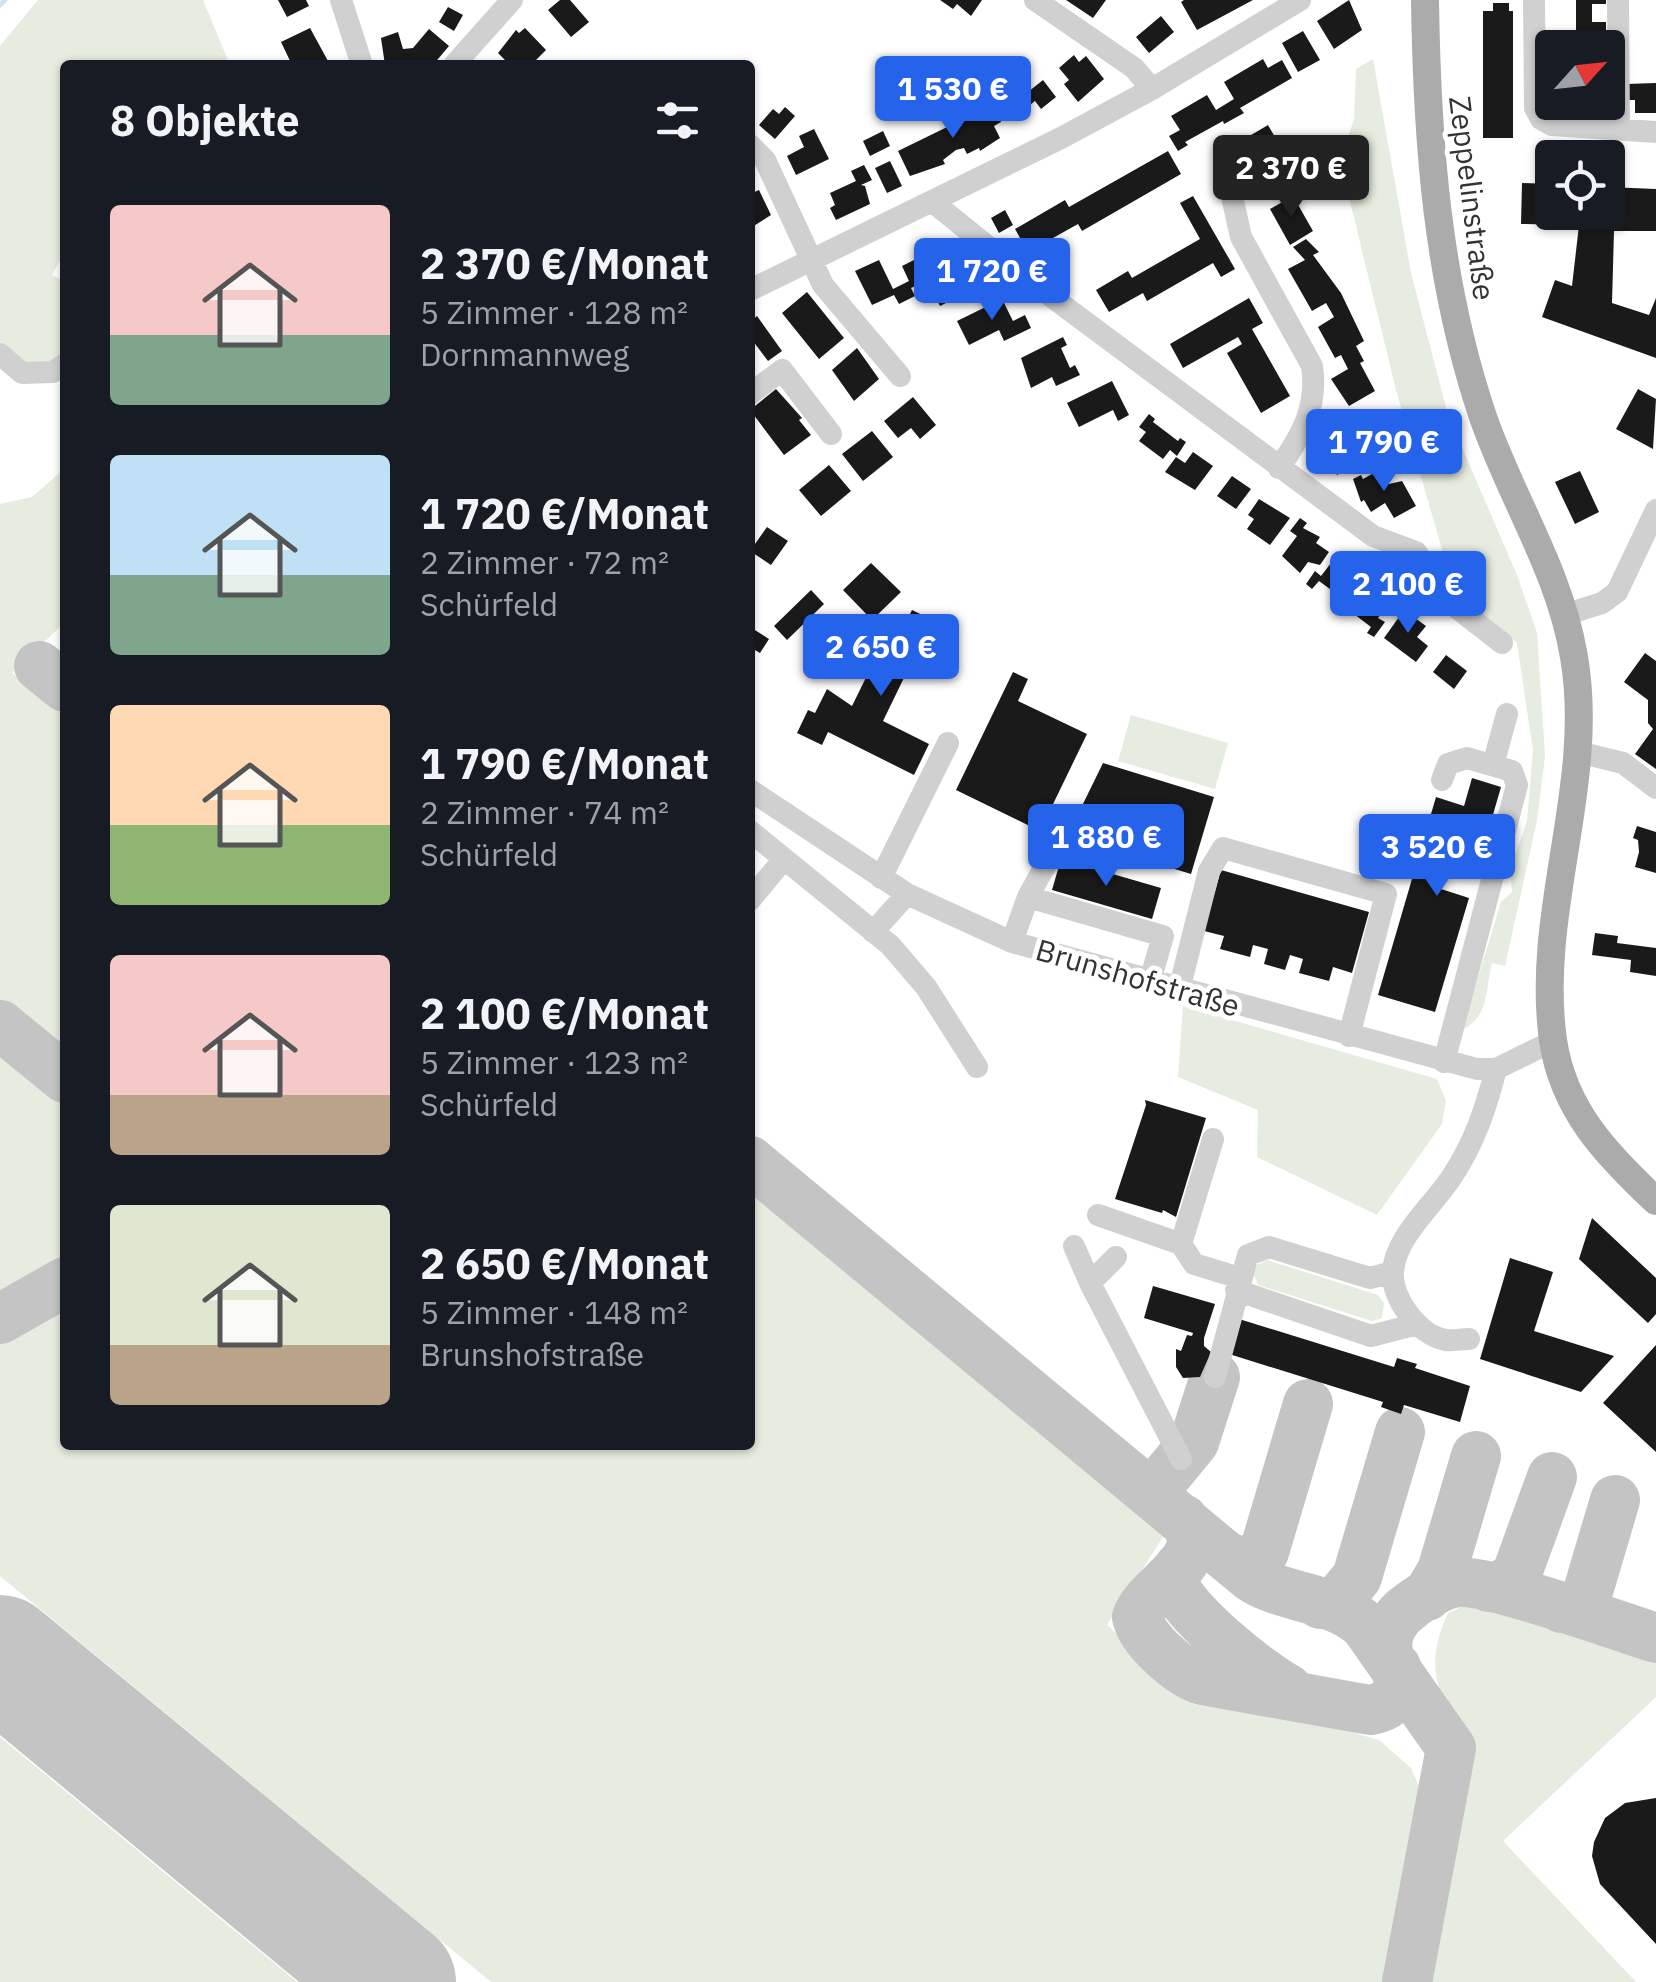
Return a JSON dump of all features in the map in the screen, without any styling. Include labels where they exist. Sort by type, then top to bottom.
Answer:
[{"type":"main road","name":"Zeppelinstraße","points":[[1425,0],[1429,158],[1447,289],[1482,416],[1548,567],[1564,615],[1580,694],[1578,752],[1550,986],[1553,1041],[1568,1094],[1587,1130],[1610,1158],[1656,1201]]},
{"type":"street","points":[[340,0],[360,60]]},
{"type":"street","points":[[458,60],[512,0]]},
{"type":"street","points":[[1035,0],[1134,68],[1152,89]]},
{"type":"street","points":[[755,288],[934,203],[1152,89],[1300,0]]},
{"type":"street","points":[[1534,0],[1534,108],[1541,119],[1552,125],[1656,132]]},
{"type":"street","points":[[1618,0],[1619,128]]},
{"type":"street","points":[[755,150],[765,160],[823,286],[900,376]]},
{"type":"street","points":[[1231,192],[1240,237],[1312,366],[1312,410],[1299,440],[1279,468]]},
{"type":"street","points":[[934,203],[1033,283],[1279,468],[1373,536],[1416,552],[1452,604],[1502,642]]},
{"type":"street","points":[[0,354],[22,373],[53,372],[60,367]]},
{"type":"street","points":[[755,390],[782,370],[831,434]]},
{"type":"street","points":[[1564,615],[1602,603],[1617,592],[1655,514]]},
{"type":"street","points":[[1493,765],[1507,714]]},
{"type":"street","points":[[881,878],[948,743]]},
{"type":"street","points":[[1578,752],[1623,763],[1656,788]]},
{"type":"street","points":[[1442,780],[1448,764],[1467,758],[1512,771],[1517,785],[1444,1062]]},
{"type":"street","name":"Brunshofstraße","points":[[755,793],[907,894],[1012,942],[1444,1062],[1496,1069]]},
{"type":"street","points":[[1012,942],[1028,897],[1057,846],[1088,828]]},
{"type":"street","points":[[755,836],[874,932],[926,987],[977,1067]]},
{"type":"street","points":[[1179,990],[1209,871],[1222,848],[1386,894],[1349,1036]]},
{"type":"street","points":[[755,894],[783,860]]},
{"type":"street","points":[[874,932],[907,894]]},
{"type":"street","points":[[1028,897],[1163,936],[1150,981]]},
{"type":"street","points":[[1468,1339],[1443,1340],[1417,1324],[1399,1300],[1392,1272],[1404,1242],[1453,1176],[1482,1123],[1496,1069],[1553,1041]]},
{"type":"street","points":[[1181,1244],[1212,1139]]},
{"type":"street","points":[[1098,1215],[1181,1244],[1194,1264],[1371,1336],[1417,1324]]},
{"type":"street","points":[[1074,1246],[1181,1459]]},
{"type":"street","points":[[1215,1376],[1248,1254],[1269,1247],[1370,1278],[1392,1272]]},
{"type":"street","points":[[1090,1284],[1116,1256]]},
{"type":"shaded area","points":[[38,0],[203,0],[228,60],[60,60],[60,260],[52,275],[60,279],[60,358],[37,370],[0,345],[0,46]]},
{"type":"shaded area","points":[[1373,59],[1411,273],[1448,415],[1517,575],[1537,633],[1545,756],[1537,820],[1505,966],[1492,963],[1482,1010],[1462,1030],[1501,902],[1512,892],[1510,870],[1527,821],[1533,750],[1517,643],[1456,598],[1396,390],[1347,189],[1358,183],[1346,142],[1354,120],[1356,69]]},
{"type":"shaded area","points":[[60,472],[60,627],[12,673],[60,713],[60,1050],[0,1000],[0,504],[32,497]]},
{"type":"shaded area","points":[[1131,715],[1228,743],[1215,789],[1118,761]]},
{"type":"shaded area","points":[[1183,1006],[1437,1079],[1446,1101],[1442,1124],[1377,1215],[1257,1157],[1258,1110],[1178,1077]]},
{"type":"shaded area","points":[[0,1051],[60,1101],[60,1264],[0,1299]]},
{"type":"shaded area","points":[[755,1187],[1168,1529],[1107,1625],[1193,1704],[1326,1725],[1379,1740],[1411,1768],[1422,1794],[1384,1982],[491,1982],[0,1576],[0,1339],[60,1306],[60,1450],[755,1450]]},
{"type":"shaded area","points":[[1267,1260],[1378,1295],[1384,1303],[1382,1318],[1372,1321],[1258,1285],[1254,1275],[1257,1265]]},
{"type":"shaded area","points":[[1475,1601],[1656,1657],[1656,1697],[1503,1841],[1636,1982],[1430,1982],[1473,1758],[1467,1735],[1440,1691],[1436,1653],[1448,1613]]},
{"type":"shaded area","points":[[0,1737],[297,1982],[0,1982]]},
{"type":"building","points":[[278,0],[306,0],[309,6],[287,17]]},
{"type":"building","points":[[560,0],[570,0],[589,22],[571,37],[548,10]]},
{"type":"building","points":[[940,0],[982,0],[971,16],[957,4],[953,9]]},
{"type":"building","points":[[1066,0],[1106,0],[1093,18]]},
{"type":"building","points":[[1253,0],[1197,30],[1181,2]]},
{"type":"building","points":[[1349,0],[1362,30],[1334,49],[1317,21]]},
{"type":"building","points":[[1576,0],[1606,0],[1606,4],[1592,4],[1592,22],[1606,22],[1606,30],[1576,30]]},
{"type":"building","points":[[1493,3],[1509,3],[1509,11],[1513,11],[1513,138],[1483,138],[1483,11],[1493,11]]},
{"type":"building","points":[[448,7],[463,15],[454,31],[439,22]]},
{"type":"building","points":[[1161,16],[1174,32],[1149,53],[1136,37]]},
{"type":"building","points":[[310,28],[327,60],[290,60],[281,42]]},
{"type":"building","points":[[525,28],[546,50],[536,60],[505,60],[498,53],[516,30],[519,33]]},
{"type":"building","points":[[429,29],[449,46],[437,60],[384,60],[381,38],[398,32],[403,49],[413,48]]},
{"type":"building","points":[[1303,31],[1320,60],[1298,72],[1282,43]]},
{"type":"building","points":[[1074,55],[1079,62],[1086,56],[1104,79],[1078,102],[1064,84],[1069,80],[1059,68]]},
{"type":"building","points":[[1263,59],[1268,68],[1282,60],[1292,78],[1240,108],[1244,113],[1185,142],[1188,145],[1178,151],[1169,136],[1180,130],[1171,116],[1207,95],[1216,110],[1234,99],[1224,82]]},
{"type":"building","points":[[1043,80],[1056,97],[1041,109],[1035,101],[1030,105],[1023,96]]},
{"type":"building","points":[[1656,83],[1656,113],[1635,113],[1635,100],[1627,100],[1626,84]]},
{"type":"building","points":[[990,100],[1001,122],[994,126],[1000,138],[980,151],[979,148],[967,154],[964,148],[956,150],[943,160],[945,164],[910,176],[898,151],[984,109],[982,104]]},
{"type":"building","points":[[785,107],[795,116],[775,139],[759,125],[773,109],[779,114]]},
{"type":"building","points":[[1268,125],[1293,168],[1270,182],[1246,138]]},
{"type":"building","points":[[814,129],[829,159],[796,175],[787,156],[804,147],[799,136]]},
{"type":"building","points":[[883,131],[890,146],[870,156],[863,141]]},
{"type":"building","points":[[1168,151],[1181,174],[1082,231],[1078,224],[1028,252],[1015,229],[1065,200],[1069,207]]},
{"type":"building","points":[[890,161],[902,186],[887,193],[875,168]]},
{"type":"building","points":[[864,165],[872,180],[861,185],[865,186],[870,204],[836,220],[830,208],[835,205],[830,193],[856,181],[851,171]]},
{"type":"building","points":[[1283,178],[1292,187],[1283,196],[1274,187]]},
{"type":"building","points":[[1522,183],[1535,183],[1535,224],[1521,224]]},
{"type":"building","points":[[1625,188],[1656,189],[1656,231],[1614,231],[1612,303],[1649,315],[1656,298],[1656,358],[1542,317],[1555,280],[1572,286],[1578,230],[1625,230]]},
{"type":"building","points":[[759,190],[771,215],[755,225],[755,192]]},
{"type":"building","points":[[1193,196],[1235,269],[1221,277],[1213,263],[1147,301],[1143,293],[1109,312],[1096,290],[1128,271],[1132,278],[1200,239],[1180,203]]},
{"type":"building","points":[[1293,196],[1313,231],[1290,245],[1270,209]]},
{"type":"building","points":[[1005,210],[1013,225],[999,233],[991,218]]},
{"type":"building","points":[[1306,239],[1319,252],[1313,255],[1341,293],[1364,341],[1356,346],[1375,391],[1349,406],[1331,379],[1348,369],[1341,355],[1335,358],[1318,327],[1334,317],[1326,303],[1312,311],[1288,269],[1305,260],[1293,247]]},
{"type":"building","points":[[916,259],[927,281],[911,288],[915,296],[899,304],[894,295],[872,305],[855,271],[879,260],[893,289],[909,281],[902,266]]},
{"type":"building","points":[[954,267],[966,293],[940,306],[927,280]]},
{"type":"building","points":[[807,292],[844,338],[819,359],[782,313]]},
{"type":"building","points":[[1249,298],[1263,323],[1252,329],[1290,396],[1261,413],[1227,353],[1242,344],[1238,337],[1183,368],[1170,344]]},
{"type":"building","points":[[1002,299],[1013,321],[1025,315],[1031,328],[1004,341],[999,330],[969,345],[957,321]]},
{"type":"building","points":[[755,318],[782,351],[768,361],[755,344]]},
{"type":"building","points":[[1063,337],[1067,345],[1061,348],[1070,368],[1075,365],[1080,375],[1056,386],[1052,377],[1031,388],[1021,358]]},
{"type":"building","points":[[857,348],[879,379],[854,401],[832,370]]},
{"type":"building","points":[[1112,381],[1129,415],[1118,421],[1113,410],[1079,427],[1067,403]]},
{"type":"building","points":[[776,389],[802,418],[799,420],[811,435],[784,455],[755,417],[755,406]]},
{"type":"building","points":[[1638,389],[1656,399],[1653,449],[1616,429]]},
{"type":"building","points":[[913,397],[936,425],[920,439],[911,428],[898,438],[884,421]]},
{"type":"building","points":[[1343,413],[1356,424],[1349,428],[1365,458],[1372,454],[1377,461],[1360,471],[1356,464],[1337,475],[1320,444],[1339,433],[1330,420]]},
{"type":"building","points":[[1149,414],[1155,419],[1153,422],[1178,441],[1180,438],[1186,442],[1177,456],[1170,450],[1163,459],[1139,441],[1146,432],[1139,427]]},
{"type":"building","points":[[872,431],[893,457],[863,481],[842,454]]},
{"type":"building","points":[[1193,452],[1213,466],[1195,490],[1165,472],[1176,457],[1185,463]]},
{"type":"building","points":[[829,465],[851,491],[821,516],[799,490]]},
{"type":"building","points":[[1381,469],[1389,484],[1402,481],[1416,506],[1394,518],[1385,503],[1371,512],[1364,500],[1361,502],[1353,479],[1361,475],[1363,479]]},
{"type":"building","points":[[1580,471],[1599,512],[1575,524],[1555,482]]},
{"type":"building","points":[[1232,476],[1251,489],[1236,509],[1217,496]]},
{"type":"building","points":[[1259,499],[1290,518],[1270,545],[1247,529],[1254,519],[1248,515]]},
{"type":"building","points":[[1300,518],[1307,523],[1303,528],[1320,537],[1316,543],[1329,552],[1320,565],[1308,562],[1300,573],[1282,556],[1297,536],[1290,531]]},
{"type":"building","points":[[767,527],[788,541],[771,565],[755,554],[755,544]]},
{"type":"building","points":[[1338,554],[1357,569],[1348,586],[1338,595],[1319,581],[1312,589],[1306,584],[1315,571],[1321,576]]},
{"type":"building","points":[[871,563],[901,592],[872,620],[843,590]]},
{"type":"building","points":[[1366,576],[1394,596],[1378,618],[1385,622],[1374,637],[1367,633],[1371,627],[1350,611],[1363,593],[1357,588]]},
{"type":"building","points":[[811,590],[824,604],[787,640],[774,626]]},
{"type":"building","points":[[912,610],[953,630],[938,661],[917,651],[883,721],[929,744],[914,775],[828,732],[822,745],[797,733],[808,710],[815,713],[827,689],[852,706],[887,635],[897,640]]},
{"type":"building","points":[[1404,610],[1426,626],[1417,637],[1428,646],[1416,662],[1384,638]]},
{"type":"building","points":[[755,630],[769,639],[760,653],[755,650]]},
{"type":"building","points":[[1645,653],[1656,661],[1656,769],[1635,754],[1653,729],[1648,723],[1648,700],[1624,682]]},
{"type":"building","points":[[1446,655],[1467,671],[1454,689],[1433,672]]},
{"type":"building","points":[[1013,672],[1028,679],[1018,701],[1087,734],[1040,831],[956,790]]},
{"type":"building","points":[[1103,763],[1214,797],[1191,874],[1109,849],[1118,819],[1080,810]]},
{"type":"building","points":[[1472,778],[1501,787],[1481,856],[1469,852],[1465,864],[1449,859],[1441,889],[1469,898],[1435,1012],[1378,995],[1436,797],[1464,806]]},
{"type":"building","points":[[1637,826],[1656,832],[1656,873],[1635,867],[1639,852],[1638,840],[1633,838]]},
{"type":"building","points":[[1061,859],[1161,888],[1152,919],[1052,890]]},
{"type":"building","points":[[1221,870],[1369,912],[1352,973],[1333,967],[1329,981],[1299,973],[1303,959],[1290,955],[1285,970],[1264,964],[1268,949],[1253,945],[1250,957],[1220,949],[1224,936],[1204,931]]},
{"type":"building","points":[[1595,933],[1618,936],[1617,943],[1656,948],[1656,976],[1630,972],[1631,960],[1592,955]]},
{"type":"building","points":[[1145,1100],[1206,1118],[1176,1217],[1163,1210],[1162,1213],[1115,1199]]},
{"type":"building","points":[[1592,1218],[1656,1278],[1656,1314],[1648,1323],[1579,1259]]},
{"type":"building","points":[[1510,1258],[1553,1272],[1534,1331],[1614,1356],[1581,1392],[1480,1359]]},
{"type":"building","points":[[1153,1286],[1215,1304],[1204,1338],[1204,1346],[1211,1352],[1200,1377],[1183,1378],[1176,1367],[1176,1349],[1181,1351],[1187,1335],[1193,1333],[1144,1318]]},
{"type":"building","points":[[1239,1319],[1394,1367],[1397,1358],[1470,1386],[1460,1422],[1404,1405],[1401,1414],[1381,1407],[1383,1402],[1229,1354]]},
{"type":"building","points":[[1656,1345],[1656,1452],[1603,1403]]},
{"type":"building","points":[[1656,1798],[1656,1944],[1600,1884],[1592,1856],[1605,1818],[1625,1803]]},
{"type":"waterway","points":[[0,5],[5,0]]},
{"type":"taxiway","points":[[39,666],[60,683]]},
{"type":"taxiway","points":[[0,1025],[60,1074]]},
{"type":"taxiway","points":[[755,1165],[1251,1577],[1341,1610],[1366,1627],[1451,1748],[1407,1982]]},
{"type":"taxiway","points":[[0,1319],[60,1285]]},
{"type":"taxiway","points":[[1152,1493],[1194,1442],[1215,1377]]},
{"type":"taxiway","points":[[1230,1558],[1245,1563],[1264,1552],[1308,1404]]},
{"type":"taxiway","points":[[1320,1604],[1338,1600],[1357,1577],[1400,1432]]},
{"type":"taxiway","points":[[1427,1596],[1442,1571],[1476,1456]]},
{"type":"taxiway","points":[[1489,1587],[1502,1585],[1516,1576],[1552,1477]]},
{"type":"taxiway","points":[[1562,1608],[1576,1607],[1586,1598],[1615,1500]]},
{"type":"taxiway","points":[[1183,1519],[1191,1534],[1186,1559],[1137,1617],[1146,1636],[1183,1670],[1202,1680],[1370,1710],[1395,1696],[1396,1667]]},
{"type":"taxiway","points":[[1179,1567],[1174,1583],[1191,1609],[1242,1657],[1288,1689]]},
{"type":"taxiway","points":[[1389,1658],[1388,1638],[1400,1615],[1428,1594],[1453,1583],[1520,1594],[1656,1638]]},
{"type":"runway","points":[[0,1656],[395,1982]]}]
